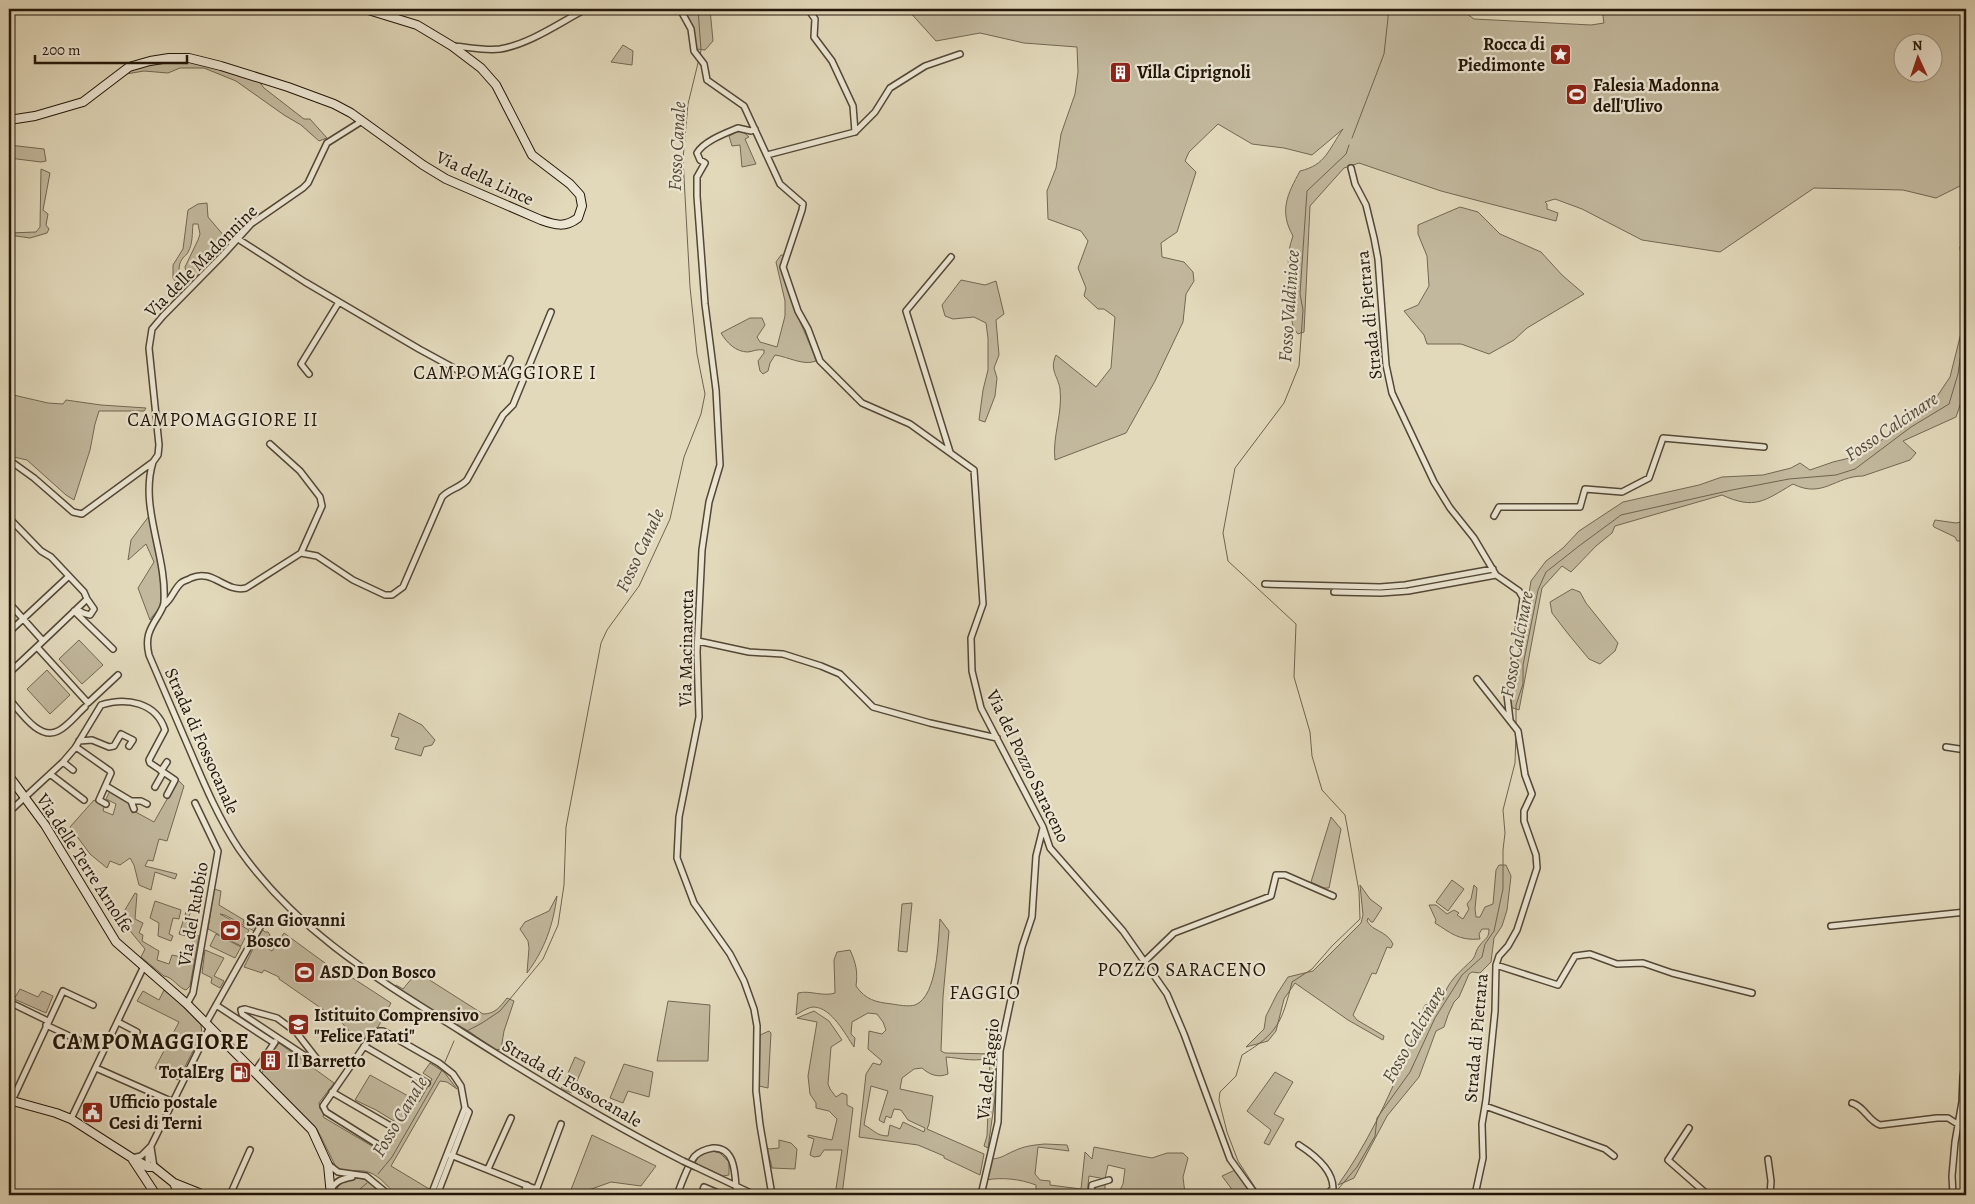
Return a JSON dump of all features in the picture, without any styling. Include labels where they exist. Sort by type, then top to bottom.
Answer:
[{"type":"street","name":"Via della Lince","points":[[9,120],[34,116],[83,102],[129,67],[169,58],[189,58],[288,87],[334,104],[351,113],[423,165],[446,179],[554,224],[566,225],[578,218],[582,201],[576,190],[532,155],[496,85],[481,68],[452,46],[417,25],[365,9]]},
{"type":"street","points":[[452,46],[490,50],[502,49],[532,38],[586,9]]},
{"type":"street","name":"Via del Pozzo Saraceno","points":[[680,9],[691,29],[694,50],[704,64],[708,80],[744,106],[780,184],[802,204],[802,210],[784,267],[798,311],[808,328],[820,361],[862,403],[910,424],[974,470],[983,604],[971,638],[972,672],[981,708],[1043,827],[1050,848],[1123,931],[1167,994],[1184,1034],[1230,1160],[1256,1195]]},
{"type":"street","points":[[808,9],[815,19],[814,37],[832,61],[853,106],[855,132]]},
{"type":"street","points":[[767,155],[855,132],[875,112],[890,88],[925,66],[960,54]]},
{"type":"street","name":"Via delle Madonnine","points":[[164,605],[162,565],[148,478],[153,462],[158,455],[159,445],[149,348],[152,329],[162,316],[251,224],[308,183],[327,143],[362,121]]},
{"type":"street","name":"Via Macinarotta","points":[[754,129],[751,131],[738,128],[733,130],[704,147],[697,154],[705,164],[697,177],[697,196],[705,304],[716,390],[720,465],[709,502],[705,526],[698,641],[699,717],[679,816],[677,858],[694,903],[730,954],[744,981],[754,1009],[757,1026],[756,1091],[772,1195]]},
{"type":"street","name":"Strada di Pietrara","points":[[1351,168],[1355,184],[1366,205],[1376,245],[1386,365],[1392,393],[1434,482],[1450,508],[1474,538],[1496,575],[1519,591],[1523,598],[1513,668],[1507,694],[1510,720]]},
{"type":"street","points":[[238,239],[339,302],[464,373],[505,369],[510,359]]},
{"type":"street","points":[[950,452],[906,312],[951,257]]},
{"type":"street","points":[[309,374],[301,364],[339,302]]},
{"type":"street","points":[[301,553],[316,556],[353,580],[385,595],[392,595],[403,586],[442,497],[446,492],[464,484],[503,415],[513,405],[551,312]]},
{"type":"street","points":[[1494,516],[1499,507],[1580,507],[1585,489],[1622,492],[1649,478],[1663,438],[1764,447]]},
{"type":"street","points":[[164,605],[171,599],[181,583],[195,576],[212,576],[231,588],[238,590],[254,583],[301,553],[322,506],[322,502],[300,471],[270,444]]},
{"type":"street","points":[[9,460],[34,478],[73,512],[82,514],[153,462]]},
{"type":"street","points":[[9,518],[41,551],[51,557],[84,592],[94,609],[90,615],[76,610]]},
{"type":"street","points":[[1265,584],[1380,587],[1404,585],[1493,569]]},
{"type":"street","points":[[1334,592],[1382,593],[1408,591],[1496,575]]},
{"type":"street","points":[[9,632],[69,576]]},
{"type":"street","points":[[9,673],[87,599]]},
{"type":"street","points":[[9,603],[43,640]]},
{"type":"street","name":"Strada di Fossocanale","points":[[164,605],[146,638],[149,655],[216,812],[256,870],[294,912],[333,947],[393,990],[510,1064],[614,1126],[683,1162],[755,1195]]},
{"type":"street","points":[[76,610],[113,649]]},
{"type":"street","points":[[698,641],[749,652],[783,654],[821,666],[840,674],[873,707],[930,723],[997,738]]},
{"type":"street","points":[[37,647],[88,703],[118,675]]},
{"type":"street","name":"Strada di Pietrara","points":[[1475,1195],[1482,1158],[1482,1124],[1495,1011],[1496,965],[1499,956],[1508,946],[1517,930],[1537,868],[1536,855],[1524,821],[1524,811],[1531,798],[1532,789],[1525,774],[1518,731],[1477,679]]},
{"type":"street","points":[[9,699],[38,731],[45,733],[58,731],[85,707]]},
{"type":"street","points":[[9,812],[63,762],[75,748],[101,705],[114,701],[150,708],[161,719],[165,730],[148,760],[175,780],[167,795]]},
{"type":"street","points":[[79,741],[92,740],[109,747],[114,746],[121,734],[133,740],[130,746]]},
{"type":"street","points":[[1946,747],[1966,750]]},
{"type":"street","points":[[75,748],[104,769]]},
{"type":"street","points":[[75,748],[110,771],[111,773],[99,800],[106,804]]},
{"type":"street","points":[[63,762],[73,770]]},
{"type":"street","points":[[155,787],[167,762]]},
{"type":"street","points":[[50,774],[84,800]]},
{"type":"street","name":"Via delle Terre Arnolfe","points":[[9,776],[45,825],[116,942],[187,1004],[312,1130],[328,1165],[330,1193]]},
{"type":"street","points":[[106,786],[131,801],[141,801],[147,804]]},
{"type":"street","points":[[131,801],[134,809]]},
{"type":"street","name":"Via del Rubbio","points":[[187,1004],[192,993],[218,851],[195,802]]},
{"type":"street","name":"Via del Faggio","points":[[981,1195],[998,1122],[1000,1051],[1022,948],[1032,916],[1036,856],[1043,827]]},
{"type":"street","points":[[1144,962],[1174,933],[1271,896],[1276,875],[1284,875],[1333,896]]},
{"type":"street","points":[[1831,926],[1966,912]]},
{"type":"street","points":[[132,1158],[142,1156],[149,1149],[216,1005],[264,920]]},
{"type":"street","points":[[1496,965],[1558,985],[1574,956],[1590,954],[1617,964],[1643,963],[1672,973],[1752,993]]},
{"type":"street","points":[[71,1120],[144,966]]},
{"type":"street","points":[[94,1005],[63,991],[10,1103],[56,1113],[71,1120],[132,1158],[151,1167],[174,1183],[203,1195]]},
{"type":"street","points":[[9,1012],[10,1003],[78,1040]]},
{"type":"street","points":[[216,1005],[274,1044]]},
{"type":"street","points":[[245,1008],[277,1018],[290,1027],[296,1032],[319,1065],[314,1063],[278,1038],[242,1014],[241,1010],[245,1008]]},
{"type":"street","points":[[118,1022],[137,1032]]},
{"type":"street","points":[[377,1144],[326,1112],[324,1102],[374,1033],[383,1031],[439,1063],[453,1074],[461,1086],[465,1108],[469,1112],[431,1195]]},
{"type":"street","points":[[254,1073],[278,1038]]},
{"type":"street","points":[[364,1046],[427,1083]]},
{"type":"street","points":[[1954,1195],[1952,1176],[1966,1057]]},
{"type":"street","points":[[96,1068],[172,1102]]},
{"type":"street","points":[[332,1092],[394,1128]]},
{"type":"street","points":[[1852,1103],[1858,1106],[1873,1123],[1880,1125],[1948,1118],[1959,1125]]},
{"type":"street","points":[[1485,1106],[1605,1150],[1614,1156]]},
{"type":"street","points":[[488,1169],[511,1118]]},
{"type":"street","points":[[450,1155],[537,1188],[561,1124]]},
{"type":"street","points":[[1689,1128],[1668,1160],[1708,1195]]},
{"type":"street","points":[[1299,1145],[1322,1165],[1331,1176],[1333,1188],[1326,1195]]},
{"type":"street","points":[[677,1195],[695,1156],[704,1149],[715,1148],[727,1152],[733,1161],[736,1187]]},
{"type":"street","points":[[143,1176],[151,1167],[149,1149]]},
{"type":"street","points":[[230,1195],[250,1150]]},
{"type":"street","points":[[437,1195],[450,1155]]},
{"type":"street","points":[[132,1158],[153,1194]]},
{"type":"street","points":[[1768,1159],[1771,1182],[1770,1195]]},
{"type":"street","points":[[328,1165],[338,1172],[366,1176],[389,1195]]},
{"type":"street","points":[[330,1193],[333,1185],[338,1180],[360,1175]]},
{"type":"street","points":[[1091,1195],[1092,1185],[1110,1180]]},
{"type":"street","points":[[174,1183],[177,1190],[176,1195]]},
{"type":"street","points":[[523,1195],[527,1185]]},
{"type":"street","points":[[701,1195],[704,1187],[723,1195]]},
{"type":"street","points":[[184,1195],[203,1195]]},
{"type":"shaded area","points":[[684,9],[710,9],[713,41],[705,50],[696,49],[692,25]]},
{"type":"shaded area","points":[[907,9],[1460,9],[1474,19],[1591,25],[1604,23],[1602,9],[1966,9],[1966,183],[1936,198],[1903,190],[1814,188],[1720,252],[1642,240],[1582,209],[1555,199],[1545,202],[1547,209],[1558,213],[1556,221],[1441,191],[1359,163],[1344,168],[1310,206],[1304,332],[1298,334],[1293,326],[1292,317],[1288,259],[1293,236],[1286,219],[1286,203],[1300,171],[1321,161],[1343,129],[1312,155],[1284,148],[1252,144],[1218,124],[1189,152],[1185,161],[1196,172],[1177,232],[1161,243],[1162,257],[1184,262],[1193,272],[1194,281],[1186,294],[1183,322],[1155,381],[1126,433],[1055,460],[1054,451],[1061,398],[1053,365],[1056,355],[1096,387],[1111,368],[1115,317],[1104,309],[1098,309],[1084,296],[1086,288],[1078,268],[1088,241],[1081,231],[1048,219],[1047,191],[1056,168],[1061,134],[1075,94],[1078,72],[1077,47],[1024,43],[980,33],[936,41]]},
{"type":"shaded area","points":[[623,45],[633,51],[632,65],[611,62]]},
{"type":"shaded area","points":[[160,61],[187,61],[258,80],[264,88],[304,119],[310,119],[327,138],[319,141],[301,125],[236,81],[204,68],[180,68],[168,73],[144,71],[126,74],[137,67]]},
{"type":"shaded area","points":[[741,130],[749,137],[745,139],[756,164],[742,167],[740,145],[732,146],[729,136]]},
{"type":"shaded area","points":[[9,145],[44,149],[46,161],[9,158]]},
{"type":"shaded area","points":[[41,169],[50,173],[43,210],[48,214],[46,225],[49,229],[47,233],[30,238],[9,235],[9,233],[36,232],[40,227]]},
{"type":"shaded area","points":[[207,203],[208,217],[225,237],[230,238],[230,242],[191,283],[185,267],[200,234],[198,224],[193,224],[191,246],[181,261],[179,269],[180,277],[187,287],[183,292],[173,278],[173,265],[183,249],[188,210],[198,204]]},
{"type":"shaded area","points":[[1460,207],[1478,212],[1500,234],[1541,252],[1562,275],[1584,294],[1527,328],[1514,340],[1489,354],[1461,344],[1427,344],[1424,335],[1404,311],[1418,305],[1429,286],[1427,256],[1418,234],[1418,225]]},
{"type":"shaded area","points":[[1966,235],[1966,313],[1960,247]]},
{"type":"shaded area","points":[[781,255],[784,255],[783,267],[789,294],[816,361],[801,362],[775,355],[768,371],[763,374],[760,371],[758,361],[764,350],[744,352],[736,349],[721,333],[750,318],[762,318],[765,325],[757,337],[760,342],[777,347],[785,316],[785,301],[776,262]]},
{"type":"shaded area","points":[[961,280],[985,285],[996,281],[1004,314],[996,320],[999,355],[994,368],[997,378],[995,396],[985,422],[979,420],[988,370],[986,323],[974,317],[953,319],[945,316],[942,305]]},
{"type":"shaded area","points":[[1966,313],[1966,388],[1956,417],[1903,441],[1916,453],[1910,460],[1863,476],[1844,479],[1821,488],[1803,488],[1793,484],[1759,502],[1743,502],[1722,495],[1615,526],[1612,533],[1596,546],[1571,572],[1562,566],[1542,588],[1519,710],[1510,707],[1531,581],[1546,561],[1563,548],[1579,531],[1623,502],[1699,485],[1722,477],[1763,475],[1791,468],[1800,463],[1810,470],[1858,456],[1930,407],[1950,377]]},
{"type":"shaded area","points":[[9,394],[48,403],[63,404],[66,400],[146,408],[144,411],[99,411],[90,450],[74,500],[27,460],[9,456]]},
{"type":"shaded area","points":[[149,516],[161,589],[159,608],[150,620],[138,588],[154,562],[146,544],[128,560],[131,540]]},
{"type":"shaded area","points":[[1935,520],[1956,523],[1966,521],[1966,541],[1957,541],[1955,537],[1934,527]]},
{"type":"shaded area","points":[[1572,589],[1580,592],[1586,603],[1618,643],[1615,651],[1600,664],[1589,659],[1552,613],[1550,602]]},
{"type":"shaded area","points":[[79,640],[103,665],[82,684],[59,659]]},
{"type":"shaded area","points":[[47,670],[70,695],[50,714],[27,689]]},
{"type":"shaded area","points":[[399,713],[422,725],[435,740],[432,745],[424,747],[421,756],[395,749],[399,738],[391,736]]},
{"type":"shaded area","points":[[178,780],[184,786],[167,841],[159,839],[153,861],[148,860],[145,866],[177,874],[175,879],[155,872],[151,890],[139,885],[134,865],[130,858],[120,865],[110,861],[107,868],[90,854],[70,827],[94,800],[104,807],[103,811],[113,815],[116,804],[106,799],[110,791],[130,804],[132,810],[154,822]]},
{"type":"shaded area","points":[[1331,817],[1341,829],[1329,888],[1324,888],[1311,882]]},
{"type":"shaded area","points":[[1499,865],[1506,865],[1511,876],[1507,910],[1502,926],[1494,938],[1491,962],[1480,973],[1472,972],[1469,974],[1459,997],[1454,1002],[1444,1027],[1436,1031],[1419,1077],[1387,1116],[1354,1178],[1338,1185],[1358,1155],[1384,1106],[1425,1005],[1443,1000],[1451,982],[1473,959],[1488,935],[1489,929],[1482,929],[1479,934],[1480,939],[1466,939],[1451,933],[1435,923],[1436,920],[1429,905],[1436,905],[1447,914],[1454,910],[1463,919],[1469,909],[1467,904],[1471,899],[1474,885],[1477,888],[1476,917],[1480,917],[1485,907],[1493,904],[1496,870]]},
{"type":"shaded area","points":[[1452,880],[1464,889],[1448,911],[1436,902]]},
{"type":"shaded area","points":[[1360,885],[1370,899],[1382,908],[1373,922],[1368,918],[1367,921],[1387,936],[1393,944],[1391,948],[1387,947],[1376,974],[1372,973],[1353,1015],[1357,1020],[1384,1036],[1383,1040],[1348,1020],[1295,983],[1284,999],[1276,1031],[1268,1041],[1246,1047],[1264,1029],[1266,1016],[1288,977],[1313,971],[1361,923],[1363,915]]},
{"type":"shaded area","points":[[214,889],[221,891],[219,905],[244,920],[243,923],[250,924],[256,918],[257,925],[254,931],[220,914],[249,930],[241,946],[208,929]]},
{"type":"shaded area","points":[[135,893],[137,894],[135,919],[143,923],[139,933],[143,935],[142,941],[159,951],[157,960],[169,964],[172,955],[189,959],[193,938],[179,934],[186,912],[190,913],[187,923],[191,925],[189,933],[199,936],[190,986],[186,990],[170,978],[164,976],[141,957],[145,949],[122,921],[122,915]]},
{"type":"shaded area","points":[[557,896],[547,936],[539,955],[527,973],[528,941],[520,929],[525,922],[549,911]]},
{"type":"shaded area","points":[[155,901],[181,910],[179,919],[173,918],[169,934],[173,936],[171,941],[158,936],[159,923],[150,918]]},
{"type":"shaded area","points":[[912,903],[907,952],[898,951],[902,904]]},
{"type":"shaded area","points":[[940,919],[949,931],[943,997],[941,1051],[945,1053],[996,1054],[996,1091],[988,1148],[984,1146],[987,1136],[990,1057],[974,1060],[946,1057],[948,1074],[937,1076],[922,1068],[914,1069],[902,1078],[900,1089],[933,1096],[927,1129],[984,1154],[980,1175],[918,1145],[859,1137],[866,1074],[873,1063],[880,1065],[882,1061],[868,1049],[869,1031],[882,1034],[886,1030],[877,1014],[868,1013],[852,1022],[851,1034],[855,1038],[854,1047],[837,1022],[821,1008],[809,1008],[796,1015],[798,993],[835,993],[834,960],[837,952],[850,950],[856,968],[856,986],[871,1000],[909,1006],[923,1000],[928,991],[935,966]],"holes":[[[871,1086],[888,1091],[879,1120],[884,1123],[886,1116],[891,1118],[894,1109],[901,1110],[908,1120],[925,1128],[924,1132],[903,1122],[900,1129],[890,1125],[888,1136],[884,1136],[864,1125]]]},
{"type":"shaded area","points":[[261,928],[270,935],[267,948],[272,951],[284,933],[344,977],[348,975],[391,1003],[378,1027],[368,1033],[361,1044],[333,1013],[331,1015],[279,979],[279,977],[264,970],[262,973],[244,967],[254,947],[259,946],[253,944]]},
{"type":"shaded area","points":[[216,934],[241,947],[235,958],[210,946]]},
{"type":"shaded area","points":[[205,950],[224,958],[214,976],[224,981],[220,988],[211,983],[212,978],[202,973]]},
{"type":"shaded area","points":[[417,972],[483,1014],[494,1011],[507,998],[514,1001],[504,1031],[501,1049],[495,1050],[470,1032],[394,987],[396,985],[403,989]]},
{"type":"shaded area","points":[[165,988],[201,1025],[202,1034],[178,1080],[155,1068],[179,1022],[137,1001],[143,991],[159,1000]]},
{"type":"shaded area","points":[[20,989],[38,997],[42,991],[53,996],[46,1013],[14,999]]},
{"type":"shaded area","points":[[668,1001],[710,1005],[708,1061],[657,1061]]},
{"type":"shaded area","points":[[814,1011],[829,1021],[842,1040],[831,1047],[828,1084],[836,1097],[842,1093],[847,1095],[847,1105],[853,1108],[842,1195],[835,1195],[842,1150],[824,1150],[820,1156],[814,1157],[810,1155],[814,1139],[808,1137],[808,1135],[832,1140],[837,1119],[829,1111],[816,1108],[816,1103],[810,1094],[808,1076],[817,1022],[797,1018]]},
{"type":"shaded area","points":[[769,1031],[771,1033],[768,1088],[759,1086],[760,1035]]},
{"type":"shaded area","points":[[279,1043],[334,1083],[319,1103],[320,1109],[324,1113],[323,1117],[377,1149],[381,1145],[382,1140],[394,1133],[399,1124],[355,1100],[370,1075],[419,1102],[432,1079],[423,1073],[430,1063],[444,1072],[457,1089],[447,1082],[440,1081],[391,1166],[431,1190],[428,1195],[396,1195],[374,1174],[364,1171],[343,1170],[336,1167],[317,1129],[262,1073],[266,1062],[272,1067],[275,1063],[276,1059],[271,1055]]},
{"type":"shaded area","points":[[575,1057],[585,1062],[572,1093],[561,1089]]},
{"type":"shaded area","points":[[624,1064],[653,1072],[649,1097],[628,1091],[623,1103],[610,1098]]},
{"type":"shaded area","points":[[1275,1072],[1293,1082],[1274,1114],[1284,1119],[1269,1145],[1264,1143],[1271,1130],[1247,1111]]},
{"type":"shaded area","points":[[592,1135],[656,1166],[641,1186],[611,1182],[575,1195],[569,1195]]},
{"type":"shaded area","points":[[779,1140],[791,1143],[797,1149],[795,1169],[772,1168],[767,1147],[769,1149],[779,1148]]},
{"type":"shaded area","points":[[1045,1144],[1067,1145],[1069,1151],[1038,1147],[1035,1174],[1040,1180],[1050,1181],[1050,1185],[1081,1189],[1085,1152],[1092,1159],[1094,1147],[1152,1158],[1167,1153],[1183,1153],[1188,1158],[1183,1177],[1185,1194],[1093,1194],[1094,1186],[1105,1182],[1105,1191],[1120,1190],[1123,1184],[1125,1169],[1108,1165],[1105,1179],[1089,1176],[1087,1195],[1036,1195],[1036,1185],[1030,1183],[1005,1179],[986,1180],[992,1159],[1025,1147]]},
{"type":"shaded area","points":[[712,1151],[720,1153],[729,1162],[729,1175],[723,1176],[695,1163],[702,1154]]},
{"type":"shaded area","points":[[1235,1170],[1253,1195],[1236,1195],[1222,1176]]},
{"type":"shaded area","points":[[359,1178],[367,1180],[374,1185],[378,1191],[376,1195],[337,1195],[338,1184],[349,1179]]},
{"type":"waterway","name":"Fosso Canale","points":[[698,9],[700,55]]},
{"type":"waterway","name":"Fosso Valdinioce","points":[[1352,138],[1384,54],[1389,9]]},
{"type":"waterway","name":"Fosso Canale","points":[[467,1031],[500,1011],[543,959],[558,925],[564,885],[566,827],[601,643],[607,630],[639,586],[670,519],[684,457],[701,414],[705,394],[697,354],[690,287],[683,159],[688,104],[699,59]]},
{"type":"waterway","name":"Fosso Valdinioce","points":[[1260,1195],[1238,1161],[1227,1132],[1219,1100],[1220,1092],[1236,1076],[1242,1055],[1264,1040],[1277,1025],[1285,1007],[1292,982],[1312,969],[1332,946],[1360,919],[1359,891],[1345,815],[1322,790],[1312,756],[1310,732],[1294,677],[1296,624],[1228,561],[1223,533],[1235,468],[1284,403],[1299,366],[1303,310],[1300,294],[1307,191],[1346,154],[1349,145]]},
{"type":"waterway","name":"Fosso Calcinare","points":[[1516,724],[1516,705],[1523,684],[1523,665],[1538,590],[1546,572],[1621,515],[1732,490],[1789,479],[1836,475],[1855,469],[1911,427],[1949,404],[1958,374],[1966,329]]},
{"type":"waterway","name":"Fosso Calcinare","points":[[1333,1195],[1357,1167],[1375,1136],[1377,1118],[1410,1072],[1435,1018],[1462,975],[1482,957],[1485,944],[1494,931],[1503,889],[1505,833],[1503,810],[1515,763],[1516,733]]},
{"type":"waterway","name":"Fosso Canale","points":[[445,1062],[454,1041]]},
{"type":"waterway","name":"Fosso Canale","points":[[378,1174],[392,1157],[442,1070]]},
{"type":"waterway","name":"Fosso Canale","points":[[353,1195],[367,1183]]},
{"type":"place","name":"Rocca di Piedimonte","points":[[1561,54]]},
{"type":"place","name":"Villa Ciprignoli","points":[[1121,72]]},
{"type":"place","name":"Falesia Madonna dell'Ulivo","points":[[1577,95]]},
{"type":"place","name":"San Giovanni Bosco","points":[[230,930]]},
{"type":"place","name":"ASD Don Bosco","points":[[304,972]]},
{"type":"place","name":"Istituito Comprensivo \"Felice Fatati\"","points":[[298,1025]]},
{"type":"place","name":"Il Barretto","points":[[271,1061]]},
{"type":"place","name":"TotalErg","points":[[240,1072]]},
{"type":"place","name":"Ufficio postale Cesi di Terni","points":[[93,1112]]},
{"type":"district","name":"CAMPOMAGGIORE I","points":[[505,372]]},
{"type":"district","name":"CAMPOMAGGIORE II","points":[[223,419]]},
{"type":"district","name":"POZZO SARACENO","points":[[1182,969]]},
{"type":"district","name":"FAGGIO","points":[[985,992]]},
{"type":"district","name":"CAMPOMAGGIORE","points":[[151,1041]]}]
